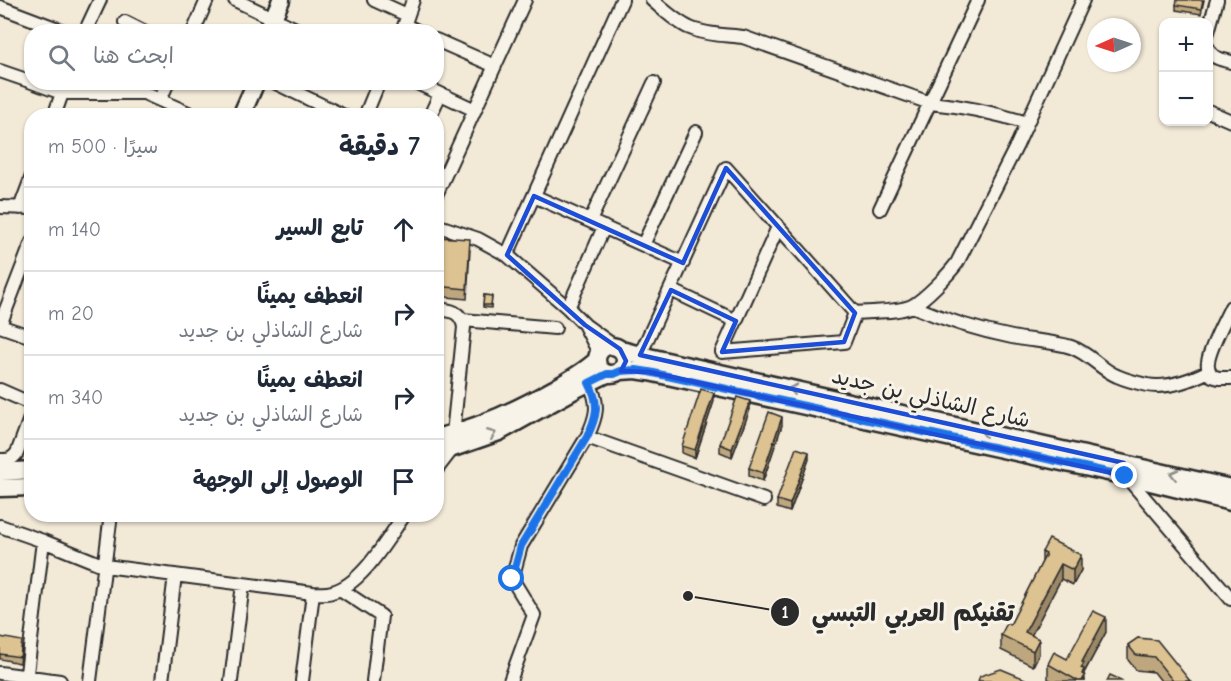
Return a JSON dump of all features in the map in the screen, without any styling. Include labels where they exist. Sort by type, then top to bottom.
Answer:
[{"type":"main road","points":[[275,24],[281,0]]},
{"type":"main road","points":[[275,24],[290,0]]},
{"type":"main road","points":[[232,108],[239,90]]},
{"type":"main road","points":[[245,108],[252,90]]},
{"type":"main road","name":"شارع الشاذلي بن جديد","points":[[447,444],[484,423],[533,401],[585,370],[610,359],[640,355],[1125,470],[1231,502]]},
{"type":"main road","name":"شارع الشاذلي بن جديد","points":[[447,444],[499,432],[589,383],[610,359]]},
{"type":"main road","name":"شارع الشاذلي بن جديد","points":[[610,359],[636,370],[1125,470],[1231,488]]},
{"type":"main road","points":[[0,472],[24,470]]},
{"type":"main road","points":[[0,488],[24,487]]},
{"type":"street","points":[[89,24],[100,0]]},
{"type":"street","points":[[196,24],[207,0]]},
{"type":"street","points":[[235,0],[271,24]]},
{"type":"street","points":[[374,0],[404,24],[413,0]]},
{"type":"street","points":[[444,178],[525,0]]},
{"type":"street","points":[[507,255],[622,0]]},
{"type":"street","points":[[651,0],[674,19],[693,30],[743,37],[930,103],[980,110],[1027,123]]},
{"type":"street","points":[[880,209],[978,0]]},
{"type":"street","points":[[855,313],[896,310],[912,306],[947,276],[957,263],[1027,123],[1083,0]]},
{"type":"street","points":[[1212,18],[1217,0]]},
{"type":"street","points":[[0,6],[46,24]]},
{"type":"street","points":[[125,22],[129,24]]},
{"type":"street","points":[[444,44],[495,66]]},
{"type":"street","points":[[1213,56],[1231,62]]},
{"type":"street","points":[[0,71],[24,79]]},
{"type":"street","points":[[590,221],[654,83]]},
{"type":"street","points":[[57,108],[63,90]]},
{"type":"street","points":[[96,90],[144,93],[178,108]]},
{"type":"street","points":[[160,100],[164,90]]},
{"type":"street","points":[[290,90],[328,108]]},
{"type":"street","points":[[368,108],[375,90]]},
{"type":"street","points":[[432,90],[475,110]]},
{"type":"street","points":[[434,108],[440,94]]},
{"type":"street","points":[[1213,113],[1231,121]]},
{"type":"street","points":[[644,245],[696,132]]},
{"type":"street","points":[[640,355],[726,168],[855,313]]},
{"type":"street","points":[[534,196],[683,262]]},
{"type":"street","points":[[0,207],[24,208]]},
{"type":"street","points":[[568,308],[604,227]]},
{"type":"street","points":[[778,227],[722,352],[844,342],[855,313]]},
{"type":"street","points":[[444,228],[478,239],[507,255],[585,325],[610,359]]},
{"type":"street","points":[[24,274],[0,325],[24,334]]},
{"type":"street","points":[[671,290],[736,321]]},
{"type":"street","points":[[912,306],[948,321],[982,330],[1070,347],[1084,352],[1116,376],[1150,386],[1179,384],[1209,371]]},
{"type":"street","points":[[1231,307],[1210,353],[1208,364],[1212,376],[1231,378]]},
{"type":"street","points":[[444,310],[458,313],[463,320],[464,335],[447,444]]},
{"type":"street","points":[[463,320],[555,328]]},
{"type":"street","points":[[510,681],[534,615],[512,579],[521,546],[587,437],[596,415],[596,404],[589,383]]},
{"type":"street","points":[[0,390],[24,400]]},
{"type":"street","points":[[0,460],[14,458],[24,434]]},
{"type":"street","points":[[587,437],[764,500]]},
{"type":"street","points":[[1125,470],[1231,599]]},
{"type":"street","points":[[90,681],[110,522]]},
{"type":"street","points":[[0,526],[105,566],[313,593],[330,593],[347,586],[363,573],[399,522]]},
{"type":"street","points":[[26,679],[43,541]]},
{"type":"street","points":[[162,681],[175,575]]},
{"type":"street","points":[[231,681],[243,584]]},
{"type":"street","points":[[340,589],[381,616],[373,681]]},
{"type":"street","points":[[302,681],[313,593]]},
{"type":"street","points":[[0,673],[26,679],[60,681]]},
{"type":"highlighted area","points":[[726,168],[855,313],[844,342],[722,352],[736,321],[671,290],[640,355],[1124,463],[1126,476],[649,372],[621,371],[626,361],[620,349],[585,325],[507,255],[534,196],[683,263]]},
{"type":"building","points":[[1177,0],[1203,0],[1201,9],[1176,5]]},
{"type":"building","points":[[444,237],[470,239],[467,289],[444,287]]},
{"type":"building","points":[[484,295],[492,296],[491,305],[483,305]]},
{"type":"building","points":[[701,389],[714,393],[695,450],[682,446]]},
{"type":"building","points":[[737,397],[750,401],[732,449],[720,444]]},
{"type":"building","points":[[769,412],[782,417],[763,473],[749,468]]},
{"type":"building","points":[[796,448],[809,452],[790,504],[777,500]]},
{"type":"building","points":[[1049,539],[1081,555],[1073,570],[1061,564],[1025,632],[1039,639],[1033,651],[1001,635],[1007,623],[1010,625],[1046,554],[1042,552]]},
{"type":"building","points":[[1093,611],[1106,617],[1082,662],[1084,663],[1081,668],[1084,669],[1082,674],[1085,676],[1082,681],[1078,681],[1048,664],[1054,652],[1067,659]]},
{"type":"building","points":[[0,637],[22,641],[20,657],[0,654]]},
{"type":"building","points":[[1138,638],[1157,640],[1190,681],[1173,681],[1154,657],[1136,655],[1128,645]]},
{"type":"building","points":[[1001,669],[1030,681],[978,681],[980,676]]},
{"type":"building","points":[[1110,675],[1123,681],[1107,681]]},
{"type":"place","name":"تقنيكم العربي التبسي","points":[[688,596]]},
{"type":"route","points":[[512,579],[521,546],[592,426],[596,415],[596,404],[589,383],[607,374],[621,371],[649,372],[1125,476]]}]
